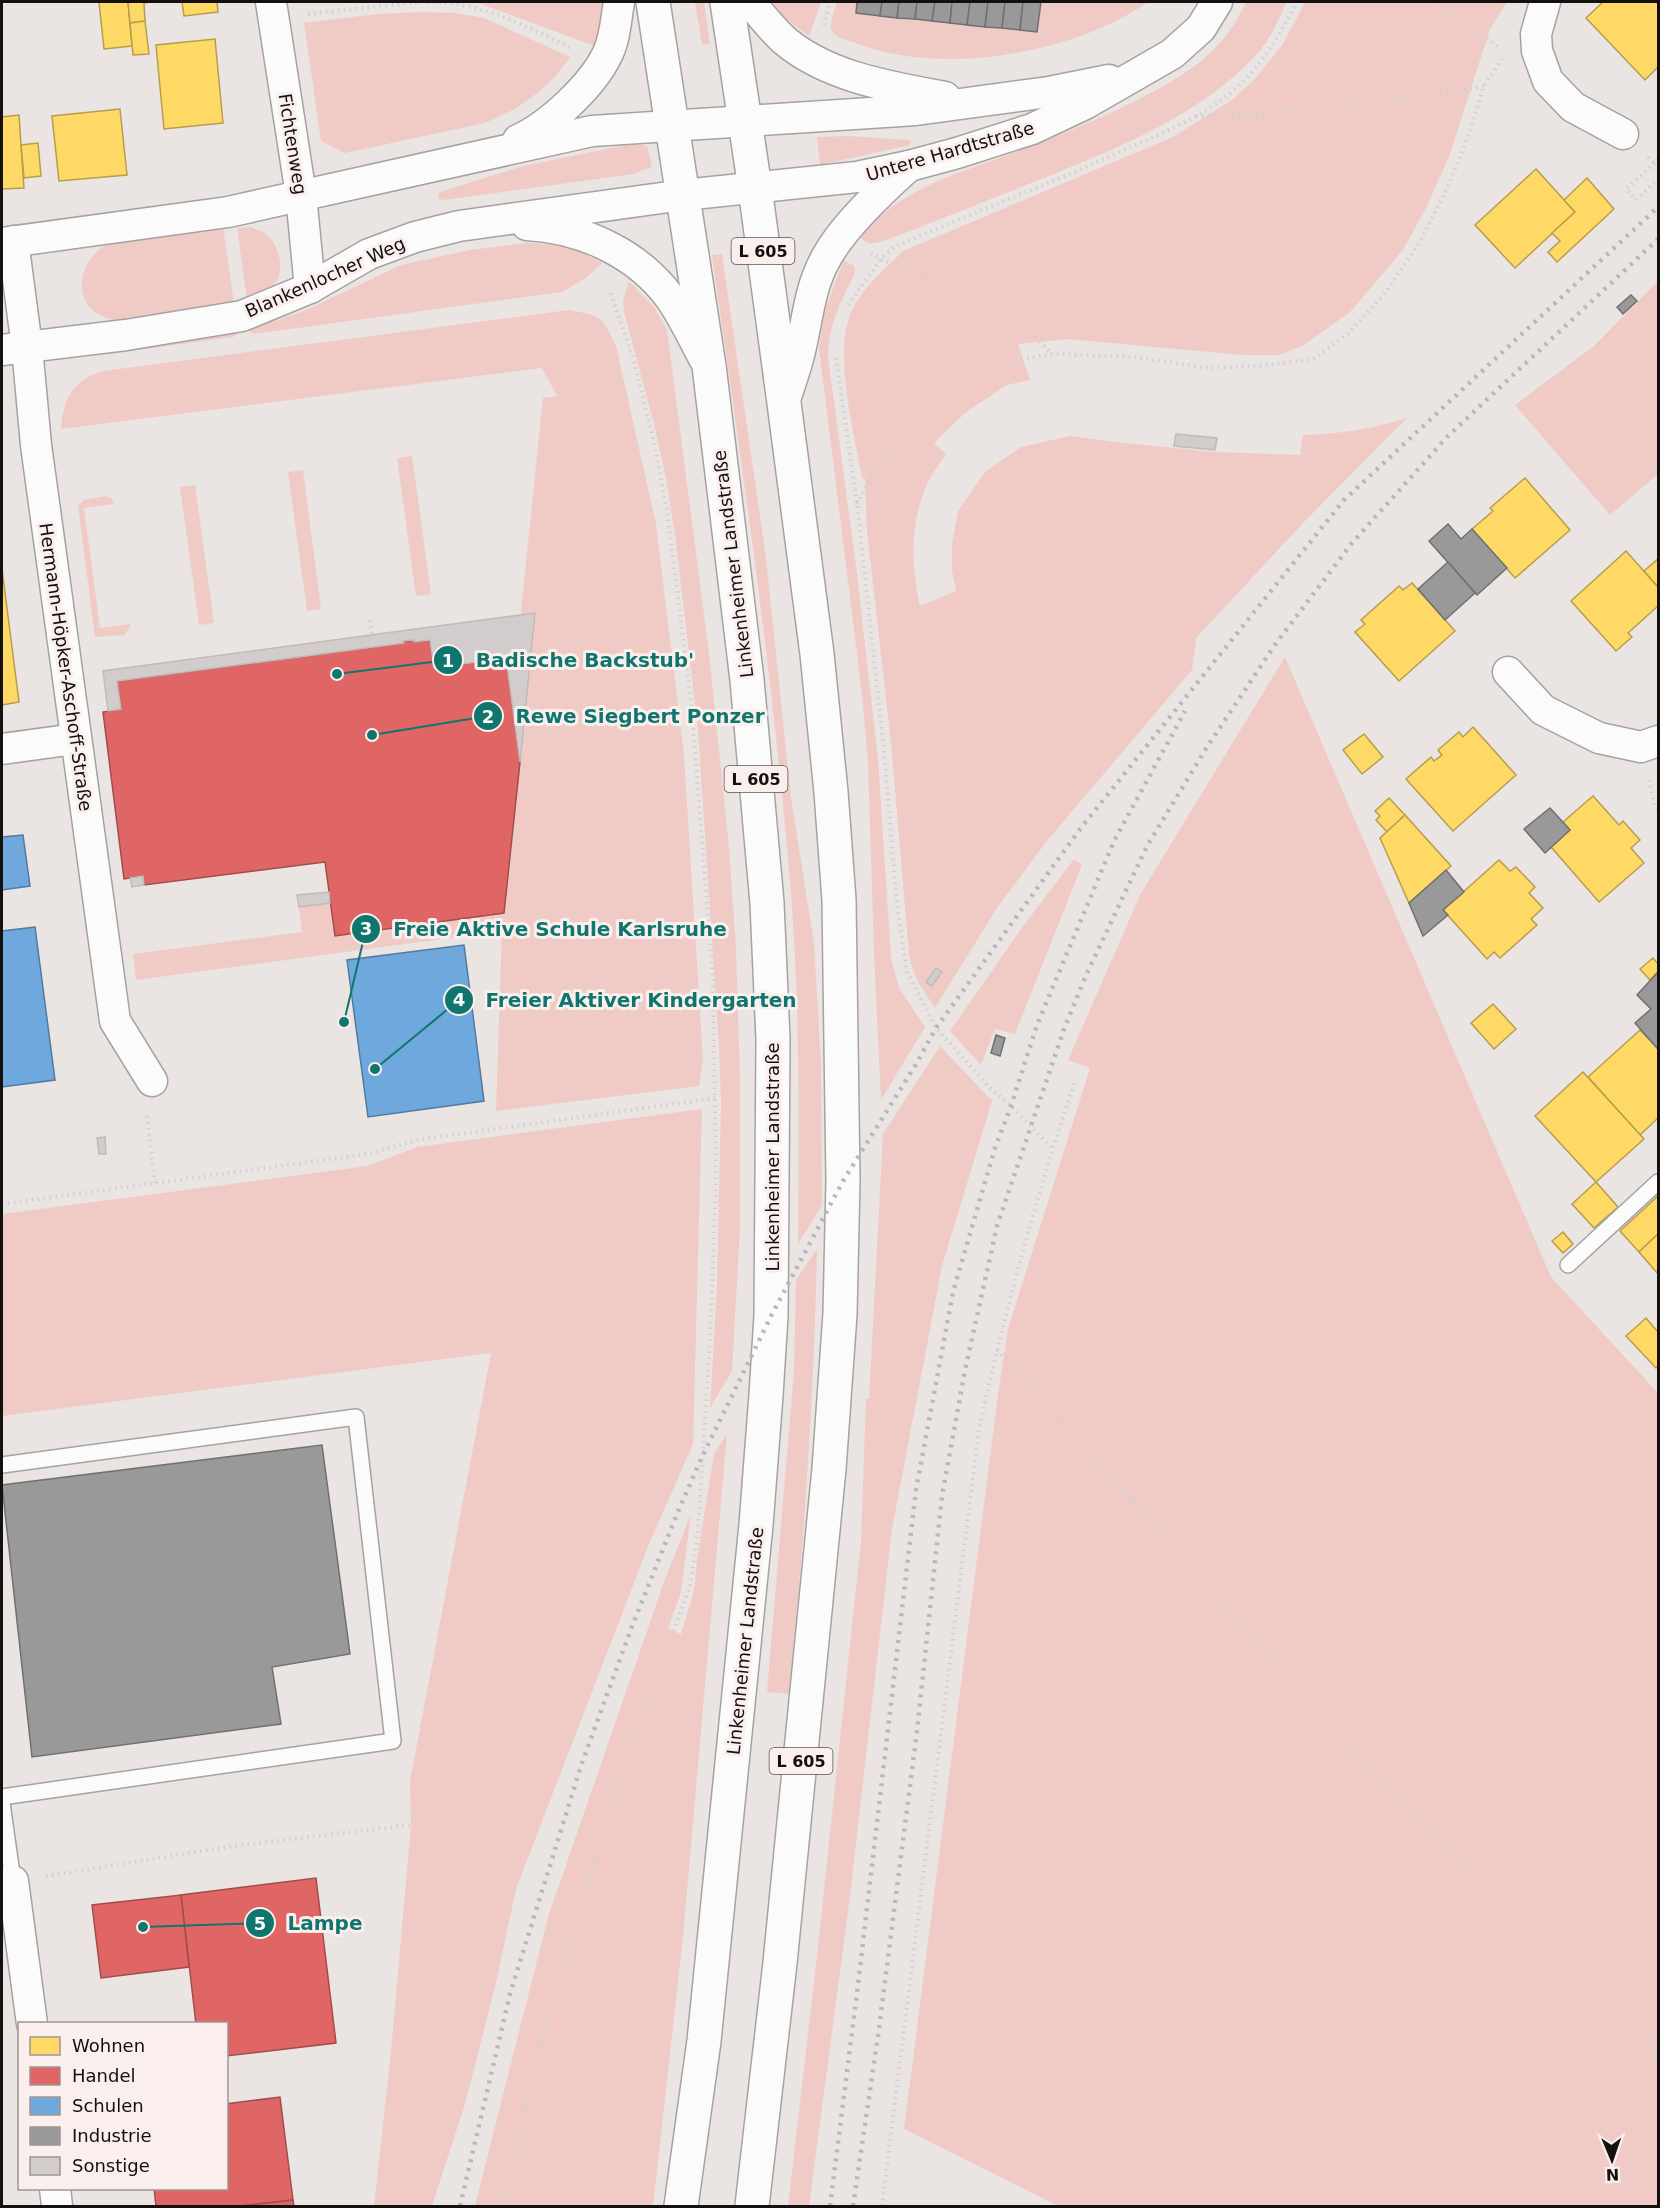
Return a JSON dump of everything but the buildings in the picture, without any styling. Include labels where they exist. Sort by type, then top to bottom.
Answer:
[{"type":"main road","name":"Linkenheimer Landstraße","points":[[653,2],[709,366],[747,680],[767,903],[773,1039],[771,1316],[756,1525],[704,2041],[681,2206]]},
{"type":"main road","name":"L 605","points":[[727,2],[755,188],[817,654],[835,853],[841,967],[843,1181],[840,1314],[829,1469],[780,1963],[752,2206]]},
{"type":"street","points":[[487,153],[531,134],[558,112],[591,79],[602,64],[611,45],[619,2]]},
{"type":"street","points":[[750,2],[784,40],[826,66],[911,91],[972,102]]},
{"type":"street","name":"Untere Hardtstraße","points":[[755,188],[857,177],[909,166],[1032,129],[1085,104],[1172,54],[1201,28],[1217,2]]},
{"type":"street","points":[[1545,2],[1536,34],[1537,51],[1548,81],[1573,107],[1623,134]]},
{"type":"street","name":"Fichtenweg","points":[[272,10],[301,195],[310,288]]},
{"type":"street","name":"Untere Hardtstraße","points":[[745,120],[916,110],[1049,92],[1133,75]]},
{"type":"street","points":[[7,242],[228,212],[592,131],[745,120]]},
{"type":"street","points":[[784,403],[823,263],[837,242],[883,190],[909,166]]},
{"type":"street","name":"Blankenlocher Weg","points":[[14,349],[126,335],[242,316],[310,288],[369,254],[436,231],[683,195],[755,188]]},
{"type":"street","points":[[488,222],[558,229],[609,246],[655,280],[672,300],[709,366]]},
{"type":"street","name":"Hermann-Höpker-Aschoff-Straße","points":[[7,242],[14,349],[36,445],[115,1021],[152,1082]]},
{"type":"street","points":[[1508,672],[1543,711],[1599,738],[1641,747],[1659,741]]},
{"type":"street","points":[[2,749],[75,739]]},
{"type":"street","points":[[7,1882],[32,2022]]},
{"type":"street","points":[[55,2190],[57,2206]]},
{"type":"lane","points":[[1568,1265],[1659,1182]]},
{"type":"lane","points":[[2,1465],[356,1417],[393,1741],[2,1797]]},
{"type":"lane","points":[[2,1803],[7,1882]]},
{"type":"path","points":[[272,10],[420,2]]},
{"type":"path","points":[[427,2],[452,2],[497,14],[602,64]]},
{"type":"path","points":[[846,306],[881,259],[894,247],[1089,166],[1196,116],[1233,91],[1262,61],[1297,2]]},
{"type":"path","points":[[857,504],[872,476],[903,431],[960,380],[996,364],[1052,354],[1136,357],[1209,368],[1268,365],[1313,359],[1348,334],[1385,293],[1418,245],[1448,189],[1484,86],[1506,53],[1439,2]]},
{"type":"path","points":[[1196,116],[1257,115],[1316,105],[1407,98],[1484,86]]},
{"type":"path","points":[[1655,163],[1626,189],[1636,200],[1659,179]]},
{"type":"path","points":[[881,259],[937,281],[1015,317],[1052,354]]},
{"type":"path","points":[[505,2206],[533,2070],[569,1942],[627,1757],[690,1586],[699,1513],[710,1341],[716,1181],[713,981],[691,700],[668,522],[653,437],[633,357],[611,295],[616,276],[632,261]]},
{"type":"path","points":[[836,348],[837,375],[857,504],[884,750],[897,904],[907,972],[936,1028],[991,1089],[1052,1148]]},
{"type":"path","points":[[370,620],[374,647]]},
{"type":"path","points":[[152,1082],[146,1121],[155,1184]]},
{"type":"path","points":[[882,2206],[979,1429],[996,1350],[1052,1148],[1075,1082]]},
{"type":"path","points":[[2,1204],[368,1154],[416,1140],[716,1098]]},
{"type":"path","points":[[996,1350],[1098,1462],[1355,1754],[1659,2052]]},
{"type":"path","points":[[7,1882],[233,1846],[411,1825]]},
{"type":"shaded area","points":[[475,2],[606,2],[595,46]]},
{"type":"shaded area","points":[[695,2],[704,2],[710,44],[702,45]]},
{"type":"shaded area","points":[[768,2],[821,2],[809,36],[785,18]]},
{"type":"shaded area","points":[[837,2],[857,2],[856,13],[1037,32],[1041,2],[1148,2],[1118,20],[1046,47],[967,58],[928,58],[892,54],[842,39],[831,28]]},
{"type":"shaded area","points":[[1246,2],[1287,2],[1269,37],[1255,56],[1209,96],[1183,113],[1100,155],[926,225],[879,242],[868,243],[862,239],[860,235],[878,218],[916,192],[957,173],[1083,125],[1174,80],[1216,48]]},
{"type":"shaded area","points":[[1305,2],[1507,2],[1490,29],[1450,154],[1428,204],[1403,250],[1350,312],[1304,345],[1280,355],[1242,355],[1068,339],[1018,344],[1030,380],[1007,385],[965,413],[934,443],[946,454],[928,482],[917,513],[913,543],[920,606],[956,591],[952,571],[952,544],[958,511],[985,472],[1021,447],[1070,436],[1216,452],[1300,455],[1303,435],[1356,430],[1407,418],[1305,521],[1196,638],[1192,670],[1046,842],[997,908],[935,1008],[922,989],[910,962],[891,743],[867,531],[865,479],[862,478],[846,390],[844,344],[847,324],[854,306],[864,291],[903,251],[1173,137],[1232,100],[1255,79],[1283,44]]},
{"type":"shaded area","points":[[455,13],[484,18],[570,57],[556,76],[539,92],[515,109],[485,123],[345,153],[321,141],[304,23],[377,14]]},
{"type":"shaded area","points":[[847,136],[909,140],[911,142],[910,145],[820,165],[817,137]]},
{"type":"shaded area","points":[[631,144],[647,146],[652,167],[633,174],[438,199],[439,193],[443,191],[523,166]]},
{"type":"shaded area","points":[[223,227],[234,303],[121,322],[97,314],[90,308],[82,290],[84,271],[94,255],[109,243]]},
{"type":"shaded area","points":[[250,227],[272,240],[278,253],[280,267],[277,281],[273,286],[247,299],[237,228]]},
{"type":"shaded area","points":[[526,243],[566,248],[602,263],[586,278],[562,292],[251,333],[251,329],[304,311],[401,265],[470,250]]},
{"type":"shaded area","points":[[722,254],[766,558],[791,798],[814,943],[821,1065],[822,1205],[798,1244],[799,1113],[791,894],[776,734],[746,494],[712,255]]},
{"type":"shaded area","points":[[844,260],[855,267],[855,273],[833,323],[828,357],[856,566],[878,758],[891,958],[899,988],[925,1027],[881,1100],[868,762],[862,694],[819,349],[824,312]]},
{"type":"shaded area","points":[[629,281],[654,307],[667,330],[709,653],[729,847],[736,949],[740,1076],[740,1229],[732,1371],[710,1408],[717,1283],[721,1105],[698,730],[666,478],[624,312],[623,301]]},
{"type":"shaded area","points":[[1658,281],[1658,474],[1610,515],[1515,405],[1594,346]]},
{"type":"shaded area","points":[[569,310],[599,319],[607,328],[616,346],[656,524],[684,755],[703,1059],[699,1086],[496,1111],[502,931],[136,980],[133,954],[302,932],[299,907],[330,903],[335,936],[504,913],[535,614],[521,616],[521,611],[543,398],[557,396],[542,368],[61,429],[64,409],[71,392],[84,380],[103,371]]},
{"type":"shaded area","points":[[237,332],[236,336],[232,337],[109,354],[104,352]]},
{"type":"shaded area","points":[[412,456],[431,594],[416,596],[397,458]]},
{"type":"shaded area","points":[[303,470],[321,609],[307,611],[288,472]]},
{"type":"shaded area","points":[[195,485],[214,623],[199,625],[180,487]]},
{"type":"shaded area","points":[[106,496],[112,499],[114,504],[84,508],[100,628],[130,624],[131,626],[124,635],[95,637],[78,506],[84,500]]},
{"type":"shaded area","points":[[1285,657],[1551,1277],[1658,1393],[1658,2206],[1058,2206],[904,2129],[1008,1329],[1090,1068],[1068,1060],[1141,893]]},
{"type":"shaded area","points":[[1074,859],[1082,865],[1015,1034],[995,1029],[981,1065],[950,1031],[1024,925]]},
{"type":"shaded area","points":[[940,1046],[992,1101],[942,1266],[892,1529],[850,1896],[809,2206],[788,2206],[861,1541],[866,1399],[869,1399],[883,1134]]},
{"type":"shaded area","points":[[702,1109],[693,1444],[649,1544],[516,1889],[496,1983],[465,2104],[432,2206],[374,2206],[391,2051],[411,1825],[410,1781],[491,1353],[2,1416],[2,1214],[368,1166],[417,1147]]},
{"type":"shaded area","points":[[817,1249],[807,1472],[789,1694],[767,1692],[794,1372],[796,1280]]},
{"type":"shaded area","points":[[727,1434],[683,1937],[653,2206],[475,2206],[548,1917],[665,1579],[691,1514],[681,1592],[668,1629],[681,1634],[694,1591],[714,1454]]},
{"type":"railway","points":[[460,2206],[510,1994],[582,1763],[631,1629],[701,1459],[771,1316],[843,1181],[936,1028],[1080,829],[1344,500],[1658,207]]},
{"type":"railway","points":[[853,2206],[878,2036],[917,1731],[942,1496],[965,1370],[997,1226],[1064,1029],[1087,973],[1147,846],[1207,747],[1274,646],[1352,543],[1447,437],[1658,239]]},
{"type":"railway","points":[[830,2206],[916,1490],[953,1292],[995,1148],[1037,1025],[1114,841],[1185,711]]},
{"type":"place","name":"Badische Backstub'","points":[[337,674]]},
{"type":"place","name":"Rewe Siegbert Ponzer","points":[[372,735]]},
{"type":"place","name":"Freie Aktive Schule Karlsruhe","points":[[344,1022]]},
{"type":"place","name":"Freier Aktiver Kindergarten","points":[[375,1069]]},
{"type":"place","name":"Lampe","points":[[143,1927]]}]
